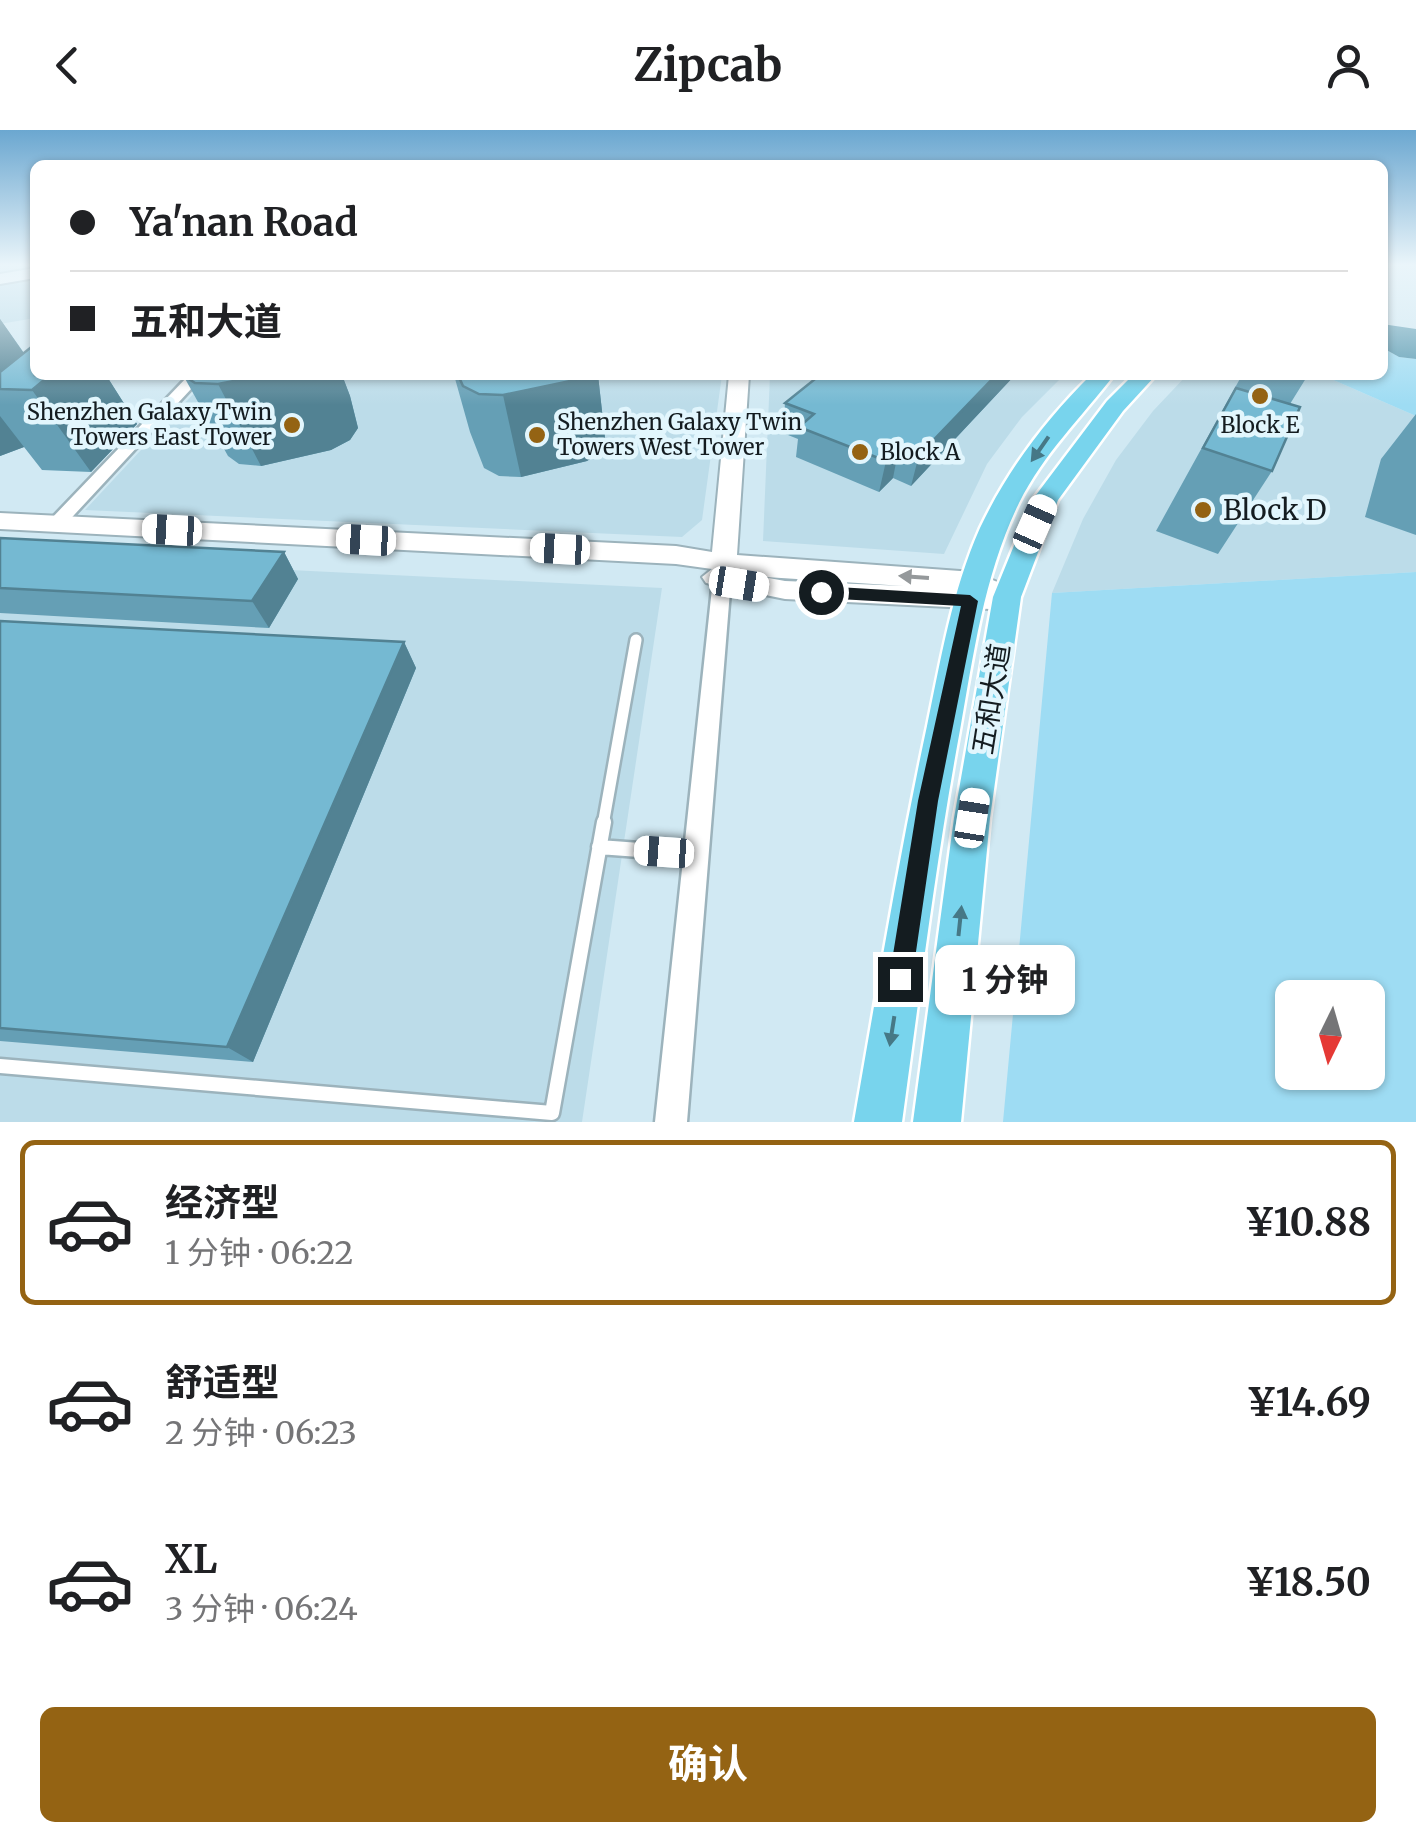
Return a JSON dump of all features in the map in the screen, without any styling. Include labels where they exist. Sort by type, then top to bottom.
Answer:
[{"type":"main road","name":"五和大道","points":[[878,1122],[928,801],[972,591],[1016,486],[1042,446],[1097,380]]},
{"type":"main road","name":"五和大道","points":[[938,1122],[972,818],[1008,597],[1046,499],[1114,406],[1139,380]]},
{"type":"street","points":[[56,524],[192,380]]},
{"type":"street","points":[[671,1122],[739,380]]},
{"type":"street","points":[[0,521],[676,555],[772,589],[972,591],[1008,597]]},
{"type":"street","points":[[0,536],[723,570]]},
{"type":"lane","points":[[0,1066],[552,1113],[636,640]]},
{"type":"lane","points":[[599,848],[696,854]]},
{"type":"shaded area","points":[[0,312],[30,312],[30,319],[0,324]]},
{"type":"shaded area","points":[[1388,325],[1416,329],[1416,359],[1388,351]]},
{"type":"shaded area","points":[[1388,351],[1416,359],[1416,416],[1333,380],[1388,380]]},
{"type":"shaded area","points":[[206,380],[721,380],[702,520],[682,537],[85,510]]},
{"type":"shaded area","points":[[770,380],[1059,380],[1022,417],[987,464],[944,554],[763,541]]},
{"type":"shaded area","points":[[1182,380],[1333,380],[1416,416],[1416,572],[1052,593],[1083,519],[1116,460]]},
{"type":"shaded area","points":[[0,556],[662,588],[582,1122],[0,1122]]},
{"type":"shaded area","points":[[1416,572],[1416,1122],[1003,1122],[1052,593]]},
{"type":"building","points":[[30,348],[30,380],[44,380],[32,390],[0,389],[0,372]]},
{"type":"building","points":[[190,380],[239,380],[218,384]]},
{"type":"building","points":[[460,380],[575,380],[503,395],[479,394],[463,386]]},
{"type":"building","points":[[814,380],[991,380],[919,455],[899,447],[886,461],[799,427],[814,414],[785,403]]},
{"type":"building","points":[[1236,388],[1300,407],[1272,471],[1203,448]]},
{"type":"building","points":[[0,538],[284,552],[252,601],[0,588]]},
{"type":"building","points":[[0,621],[404,642],[227,1047],[0,1028]]},
{"type":"place","name":"Block E","points":[[1260,396]]},
{"type":"place","name":"Shenzhen Galaxy Twin Towers East Tower","points":[[292,425]]},
{"type":"place","name":"Shenzhen Galaxy Twin Towers West Tower","points":[[537,435]]},
{"type":"place","name":"Block A","points":[[860,452]]},
{"type":"place","name":"Block D","points":[[1203,510]]},
{"type":"route","points":[[821,592],[970,601],[928,801],[900,979]]}]
